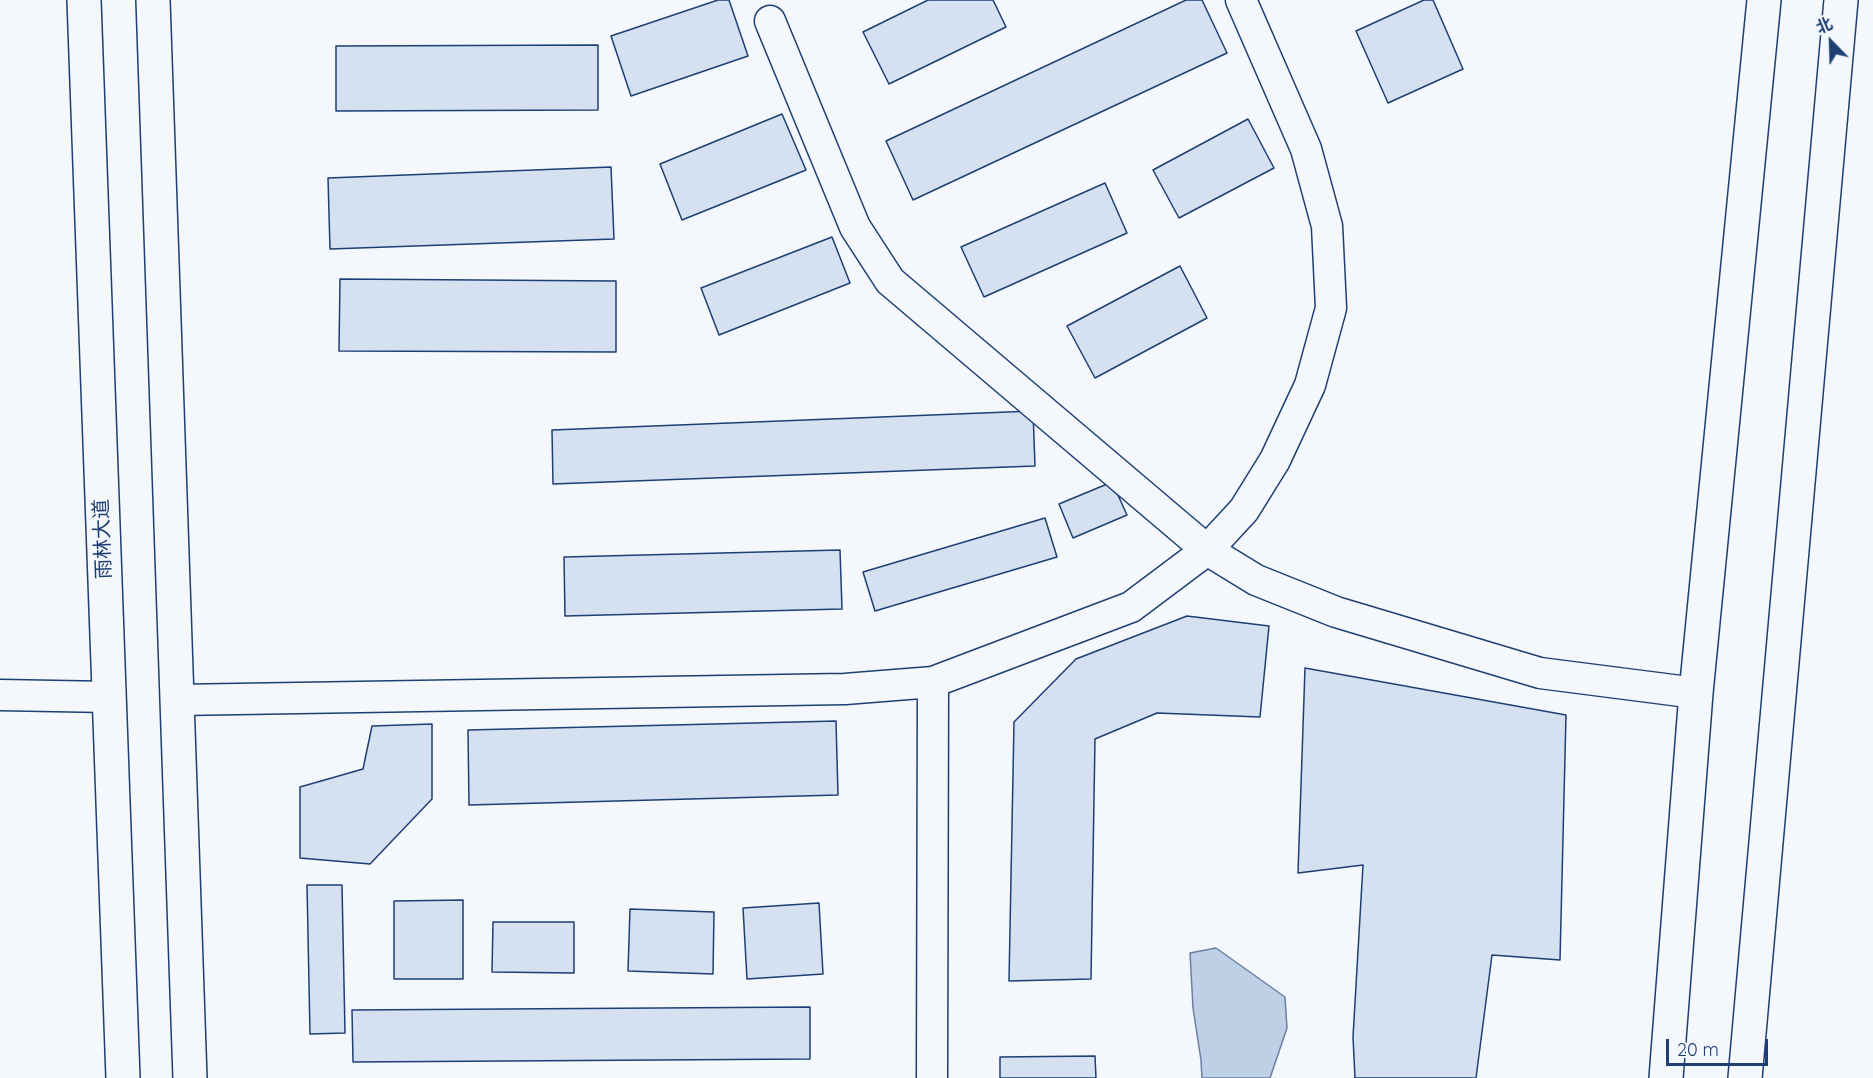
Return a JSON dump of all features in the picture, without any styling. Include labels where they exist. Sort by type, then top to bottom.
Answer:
[{"type":"main road","name":"雨林大道","points":[[84,0],[123,1078]]},
{"type":"main road","points":[[153,0],[190,1078]]},
{"type":"main road","points":[[1666,1078],[1696,693],[1764,0]]},
{"type":"main road","points":[[1745,1078],[1841,0]]},
{"type":"street","points":[[177,700],[845,689],[933,682],[1131,607],[1207,550],[1244,510],[1275,460],[1311,385],[1331,308],[1327,226],[1306,149],[1240,0]]},
{"type":"street","points":[[770,21],[855,227],[890,280],[1207,550],[1256,580],[1336,612],[1529,670],[1696,693]]},
{"type":"street","points":[[932,1078],[933,682]]},
{"type":"street","points":[[0,695],[109,697]]},
{"type":"water","points":[[1216,948],[1285,997],[1287,1028],[1270,1078],[1202,1078],[1193,1008],[1190,953]]},
{"type":"building","points":[[718,0],[729,0],[748,56],[631,96],[611,36]]},
{"type":"building","points":[[928,0],[993,0],[1006,27],[889,84],[863,32]]},
{"type":"building","points":[[1186,0],[1202,0],[1227,53],[913,200],[886,141]]},
{"type":"building","points":[[1424,0],[1433,0],[1463,69],[1388,103],[1356,31]]},
{"type":"building","points":[[598,45],[598,110],[336,111],[336,46]]},
{"type":"building","points":[[782,114],[806,170],[682,220],[660,164]]},
{"type":"building","points":[[1248,119],[1274,168],[1179,218],[1153,170]]},
{"type":"building","points":[[611,167],[614,239],[330,249],[328,178]]},
{"type":"building","points":[[1105,183],[1127,233],[984,297],[961,247]]},
{"type":"building","points":[[832,237],[850,283],[719,335],[701,288]]},
{"type":"building","points":[[1180,266],[1207,318],[1095,378],[1067,326]]},
{"type":"building","points":[[340,279],[616,281],[616,352],[339,351]]},
{"type":"building","points":[[1033,411],[1035,466],[553,484],[552,430]]},
{"type":"building","points":[[1112,482],[1127,515],[1073,538],[1059,504]]},
{"type":"building","points":[[1045,518],[1057,557],[875,611],[863,572]]},
{"type":"building","points":[[840,550],[842,609],[565,616],[564,557]]},
{"type":"building","points":[[1187,616],[1269,626],[1260,717],[1157,713],[1095,739],[1091,979],[1009,981],[1014,722],[1076,659]]},
{"type":"building","points":[[1305,668],[1566,715],[1560,960],[1492,955],[1476,1078],[1355,1078],[1353,1037],[1363,865],[1298,873]]},
{"type":"building","points":[[836,721],[838,795],[469,805],[468,730]]},
{"type":"building","points":[[432,724],[432,799],[370,864],[300,858],[300,787],[363,769],[372,726]]},
{"type":"building","points":[[307,885],[342,885],[345,1033],[310,1034]]},
{"type":"building","points":[[463,900],[463,979],[394,979],[394,901]]},
{"type":"building","points":[[819,903],[823,974],[747,979],[743,908]]},
{"type":"building","points":[[630,909],[714,912],[713,974],[628,971]]},
{"type":"building","points":[[493,922],[574,922],[574,973],[492,972]]},
{"type":"building","points":[[810,1007],[810,1059],[353,1062],[352,1010]]},
{"type":"building","points":[[1095,1056],[1096,1078],[1000,1078],[1000,1057]]}]
